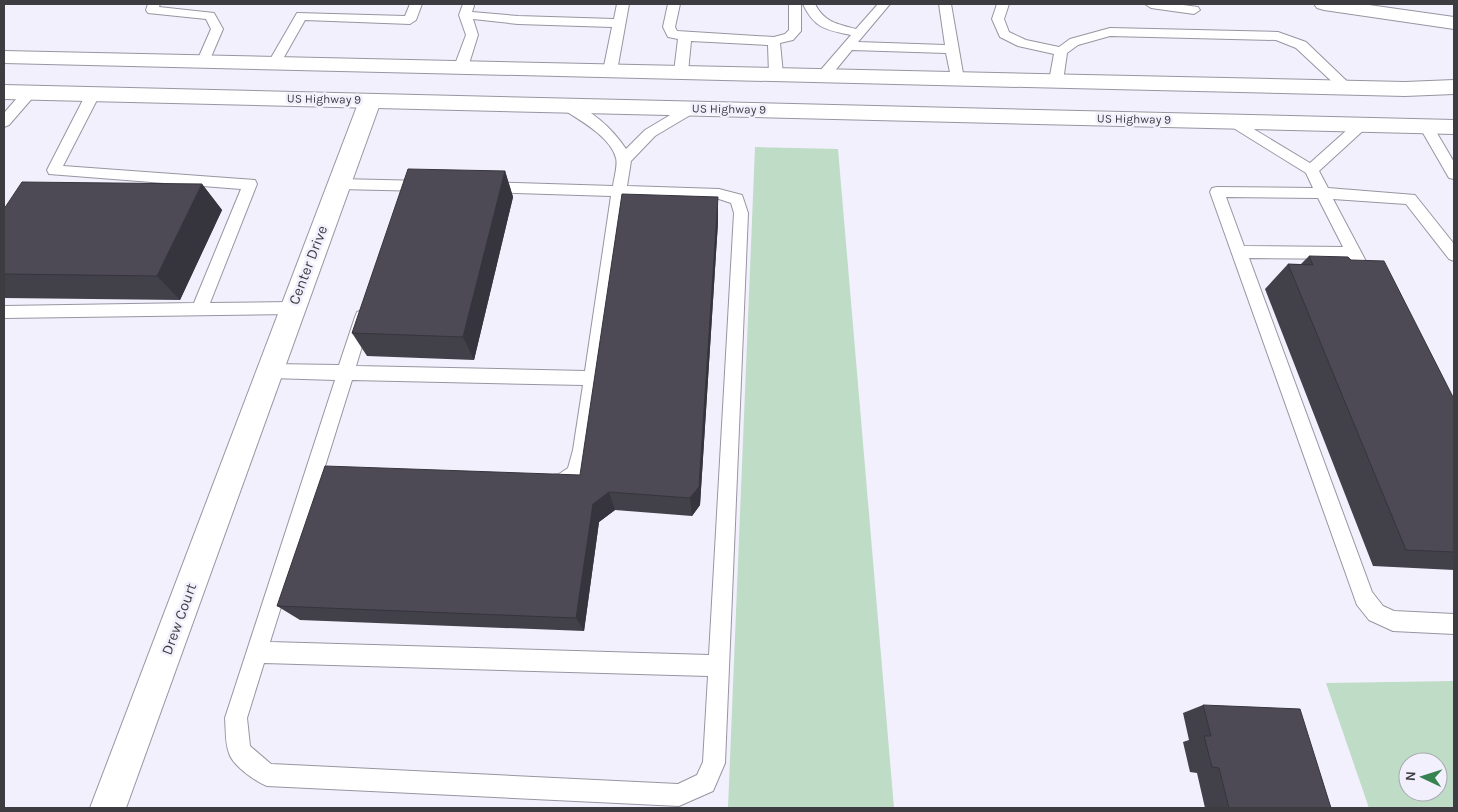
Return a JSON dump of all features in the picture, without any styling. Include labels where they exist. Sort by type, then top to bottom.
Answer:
[{"type":"main road","points":[[1324,4],[1454,23]]},
{"type":"main road","points":[[4,57],[1347,88],[1454,87]]},
{"type":"main road","name":"US Highway 9","points":[[4,92],[1454,127]]},
{"type":"main road","name":"Center Drive","points":[[249,430],[292,308],[370,101]]},
{"type":"main road","name":"Drew Court","points":[[108,808],[249,430]]},
{"type":"lane","points":[[154,4],[152,10],[210,16],[217,29],[203,61]]},
{"type":"lane","points":[[274,63],[301,16],[410,20],[416,4]]},
{"type":"lane","points":[[610,71],[623,4]]},
{"type":"lane","points":[[674,4],[669,27],[672,34],[686,37],[774,41],[789,37],[795,31],[795,4]]},
{"type":"lane","points":[[809,4],[813,13],[823,24],[859,33]]},
{"type":"lane","points":[[824,76],[884,4]]},
{"type":"lane","points":[[945,4],[957,79]]},
{"type":"lane","points":[[1003,4],[998,20],[1004,34],[1022,43],[1061,51]]},
{"type":"lane","points":[[1150,4],[1193,7],[1203,34]]},
{"type":"lane","points":[[461,67],[472,35],[467,9],[518,20],[619,23]]},
{"type":"lane","points":[[1056,81],[1061,51],[1074,42],[1110,32],[1203,34],[1278,36],[1301,45],[1347,88]]},
{"type":"lane","points":[[681,72],[686,37]]},
{"type":"lane","points":[[774,41],[776,74]]},
{"type":"lane","points":[[848,46],[952,49]]},
{"type":"lane","points":[[4,122],[30,92]]},
{"type":"lane","points":[[44,186],[93,94]]},
{"type":"lane","points":[[566,105],[598,125],[617,146],[624,159]]},
{"type":"lane","points":[[541,482],[561,482],[576,473],[582,450],[594,378],[618,191],[624,159],[650,133],[692,108]]},
{"type":"lane","points":[[1232,121],[1311,170],[1377,296]]},
{"type":"lane","points":[[1311,170],[1362,124]]},
{"type":"lane","points":[[1426,126],[1454,174]]},
{"type":"lane","points":[[54,170],[250,184],[200,310]]},
{"type":"lane","points":[[339,184],[443,186]]},
{"type":"lane","points":[[398,204],[404,185]]},
{"type":"lane","points":[[369,298],[236,718],[239,752],[267,775],[679,795],[705,783],[714,763],[742,213],[736,199],[719,194],[472,187]]},
{"type":"lane","points":[[1454,255],[1410,199],[1323,193],[1217,192],[1364,598],[1376,613],[1392,621],[1454,624]]},
{"type":"lane","points":[[1239,252],[1354,253]]},
{"type":"lane","points":[[4,312],[292,308]]},
{"type":"lane","points":[[271,371],[594,378]]},
{"type":"lane","points":[[312,478],[332,479]]},
{"type":"lane","points":[[257,652],[718,666]]},
{"type":"green space","points":[[755,147],[838,149],[894,808],[728,808]]},
{"type":"green space","points":[[1454,681],[1454,808],[1369,808],[1326,683]]},
{"type":"building","points":[[408,169],[505,171],[463,337],[352,333]]},
{"type":"building","points":[[22,182],[202,184],[157,276],[4,274],[4,209]]},
{"type":"building","points":[[622,194],[718,197],[699,487],[690,498],[609,492],[593,504],[576,618],[277,606],[325,466],[580,475]]},
{"type":"building","points":[[1309,256],[1348,257],[1351,260],[1384,261],[1454,399],[1454,552],[1406,550],[1288,264],[1313,265]]},
{"type":"building","points":[[1203,705],[1300,709],[1331,808],[1229,808],[1219,768],[1212,767],[1204,736],[1211,736]]}]
